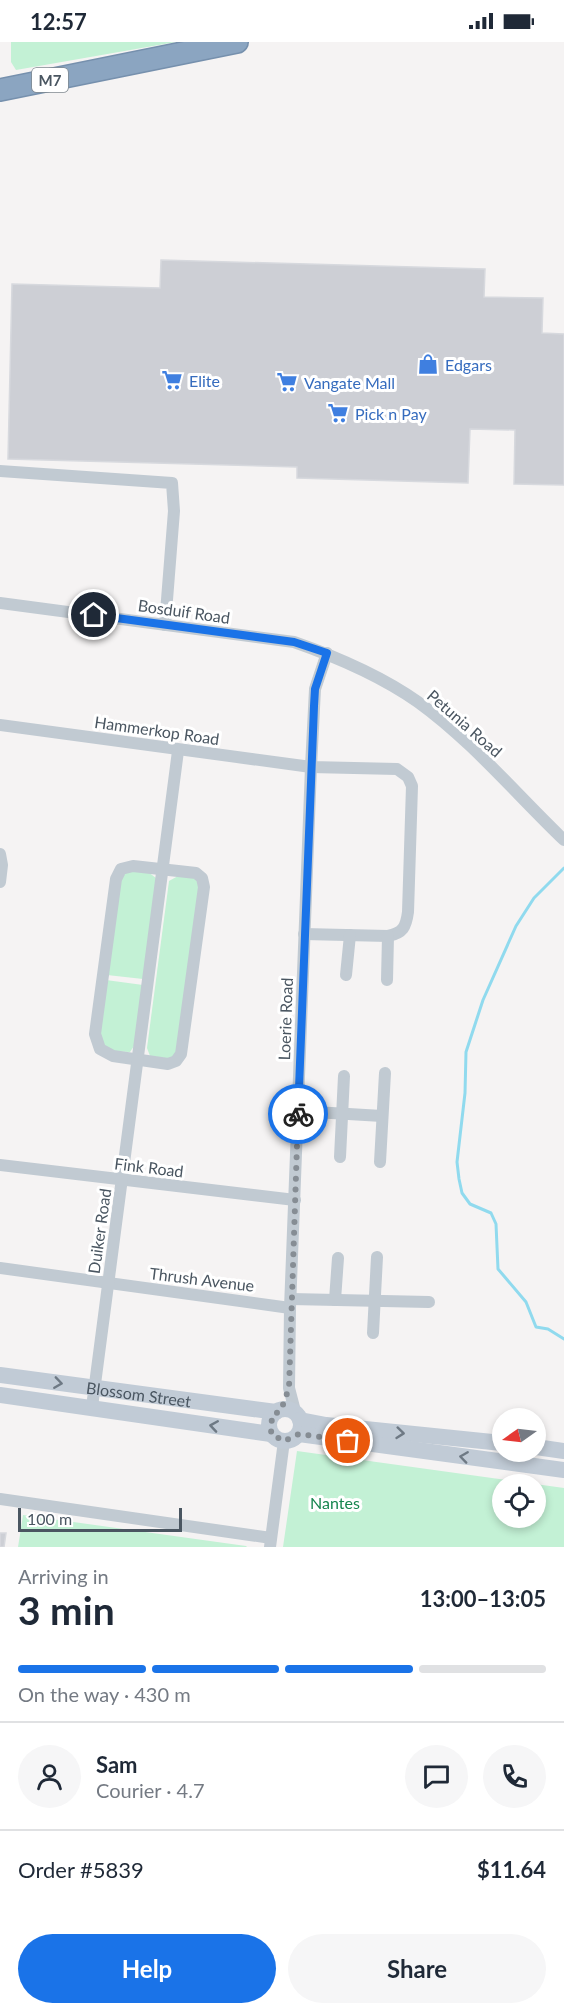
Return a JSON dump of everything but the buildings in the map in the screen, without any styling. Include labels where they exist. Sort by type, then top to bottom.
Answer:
[{"type":"highway","name":"M7","points":[[0,90],[237,42]]},
{"type":"street","points":[[0,471],[172,483],[174,511],[165,625]]},
{"type":"street","name":"Bosduif Road","points":[[0,603],[294,642],[327,653]]},
{"type":"street","name":"Loerie Road","points":[[270,1543],[287,1424],[289,1388],[304,934],[315,689],[327,653]]},
{"type":"street","name":"Petunia Road","points":[[327,653],[381,679],[417,702],[459,737],[563,840]]},
{"type":"street","name":"Hammerkop Road","points":[[0,725],[178,751],[311,767],[390,768],[408,777],[412,786],[407,922],[399,933],[388,936]]},
{"type":"street","name":"Duiker Road","points":[[92,1407],[178,751]]},
{"type":"street","points":[[0,854],[2,865],[0,882]]},
{"type":"street","points":[[133,866],[196,873],[202,878],[203,898],[182,1054],[176,1061],[168,1064],[137,1060],[113,1056],[100,1049],[95,1034],[116,879],[121,869],[133,866]]},
{"type":"street","points":[[304,934],[388,936],[387,980]]},
{"type":"street","points":[[346,975],[350,935]]},
{"type":"street","points":[[380,1162],[385,1073]]},
{"type":"street","points":[[340,1157],[344,1076]]},
{"type":"street","points":[[298,1111],[382,1116]]},
{"type":"street","name":"Fink Road","points":[[0,1165],[295,1200]]},
{"type":"street","points":[[373,1333],[377,1257]]},
{"type":"street","points":[[335,1300],[338,1258]]},
{"type":"street","name":"Thrush Avenue","points":[[0,1268],[109,1284],[291,1304],[335,1300],[429,1302]]},
{"type":"street","name":"Blossom Street","points":[[0,1375],[94,1388],[287,1424],[492,1455]]},
{"type":"street","name":"Blossom Street","points":[[0,1395],[92,1407],[287,1424],[326,1425],[492,1442]]},
{"type":"street","points":[[546,1448],[564,1451]]},
{"type":"street","name":"Blossom Street","points":[[531,1462],[564,1470]]},
{"type":"street","points":[[0,1499],[270,1543]]},
{"type":"green space","points":[[11,42],[176,42],[16,70],[11,62]]},
{"type":"green space","points":[[127,872],[148,872],[156,878],[143,979],[107,975],[120,879]]},
{"type":"green space","points":[[178,876],[195,878],[200,884],[178,1052],[171,1059],[150,1056],[147,1048],[169,881]]},
{"type":"green space","points":[[106,980],[143,985],[134,1046],[130,1052],[108,1051],[98,1038]]},
{"type":"green space","name":"Nantes","points":[[297,1451],[492,1478],[492,1528],[546,1528],[546,1486],[564,1488],[564,1547],[283,1547]]},
{"type":"green space","points":[[23,1515],[246,1546],[247,1547],[18,1547]]},
{"type":"waterway","points":[[564,868],[534,898],[516,926],[483,1000],[466,1052],[465,1093],[457,1162],[462,1193],[470,1204],[491,1213],[496,1224],[498,1269],[526,1302],[536,1327],[548,1329],[564,1339]]},
{"type":"way so far","points":[[298,1114],[289,1388],[281,1410],[272,1416],[270,1429],[271,1434],[284,1441],[299,1434],[348,1441]]},
{"type":"place","name":"Edgars","points":[[428,364]]},
{"type":"place","name":"Elite","points":[[172,380]]},
{"type":"place","name":"Vangate Mall","points":[[287,382]]},
{"type":"place","name":"Pick n Pay","points":[[338,413]]},
{"type":"route","points":[[94,615],[294,642],[327,653],[315,689],[298,1114]]}]
